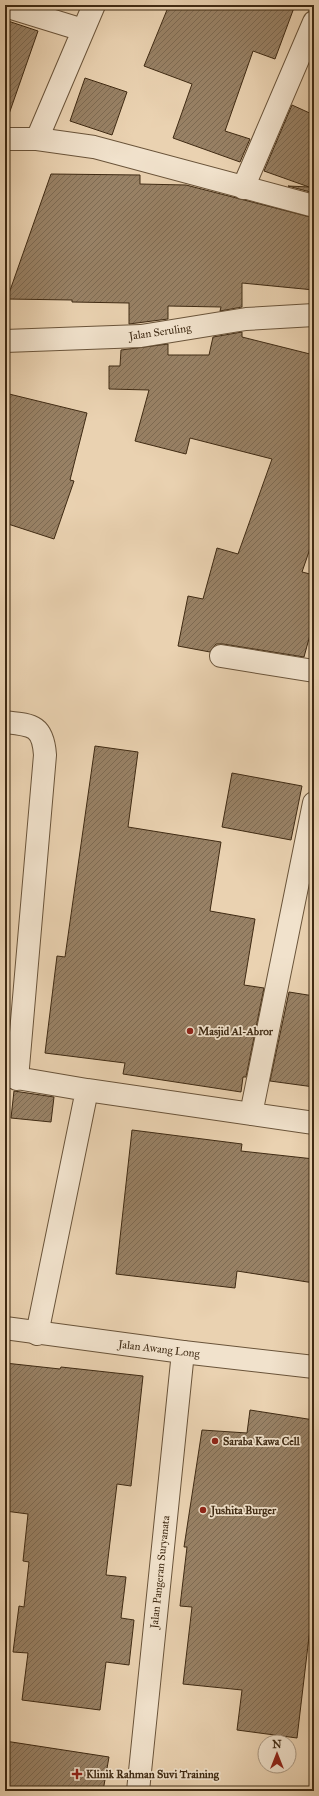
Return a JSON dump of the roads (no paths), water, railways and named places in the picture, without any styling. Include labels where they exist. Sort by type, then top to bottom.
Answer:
[{"type":"street","points":[[37,138],[94,5]]},
{"type":"street","points":[[5,6],[83,30]]},
{"type":"street","points":[[243,188],[314,22]]},
{"type":"street","points":[[5,138],[37,138],[94,147],[314,206]]},
{"type":"street","name":"Jalan Seruling","points":[[5,341],[141,336],[246,319],[314,315]]},
{"type":"street","points":[[221,656],[314,671]]},
{"type":"street","points":[[5,722],[34,728],[41,733],[45,754],[11,1078],[314,1123]]},
{"type":"street","points":[[251,1114],[314,803]]},
{"type":"street","points":[[37,1334],[87,1090]]},
{"type":"street","name":"Jalan Awang Long","points":[[5,1328],[37,1334],[314,1367]]},
{"type":"street","name":"Jalan Pangeran Suryanata","points":[[138,1791],[183,1352]]},
{"type":"place","name":"Masjid Al-Abror","points":[[190,1031]]},
{"type":"place","name":"Saraba Kawa Cell","points":[[215,1441]]},
{"type":"place","name":"Jushita Burger","points":[[203,1510]]},
{"type":"place","name":"Klinik Rahman Suvi Training","points":[[77,1774]]}]
